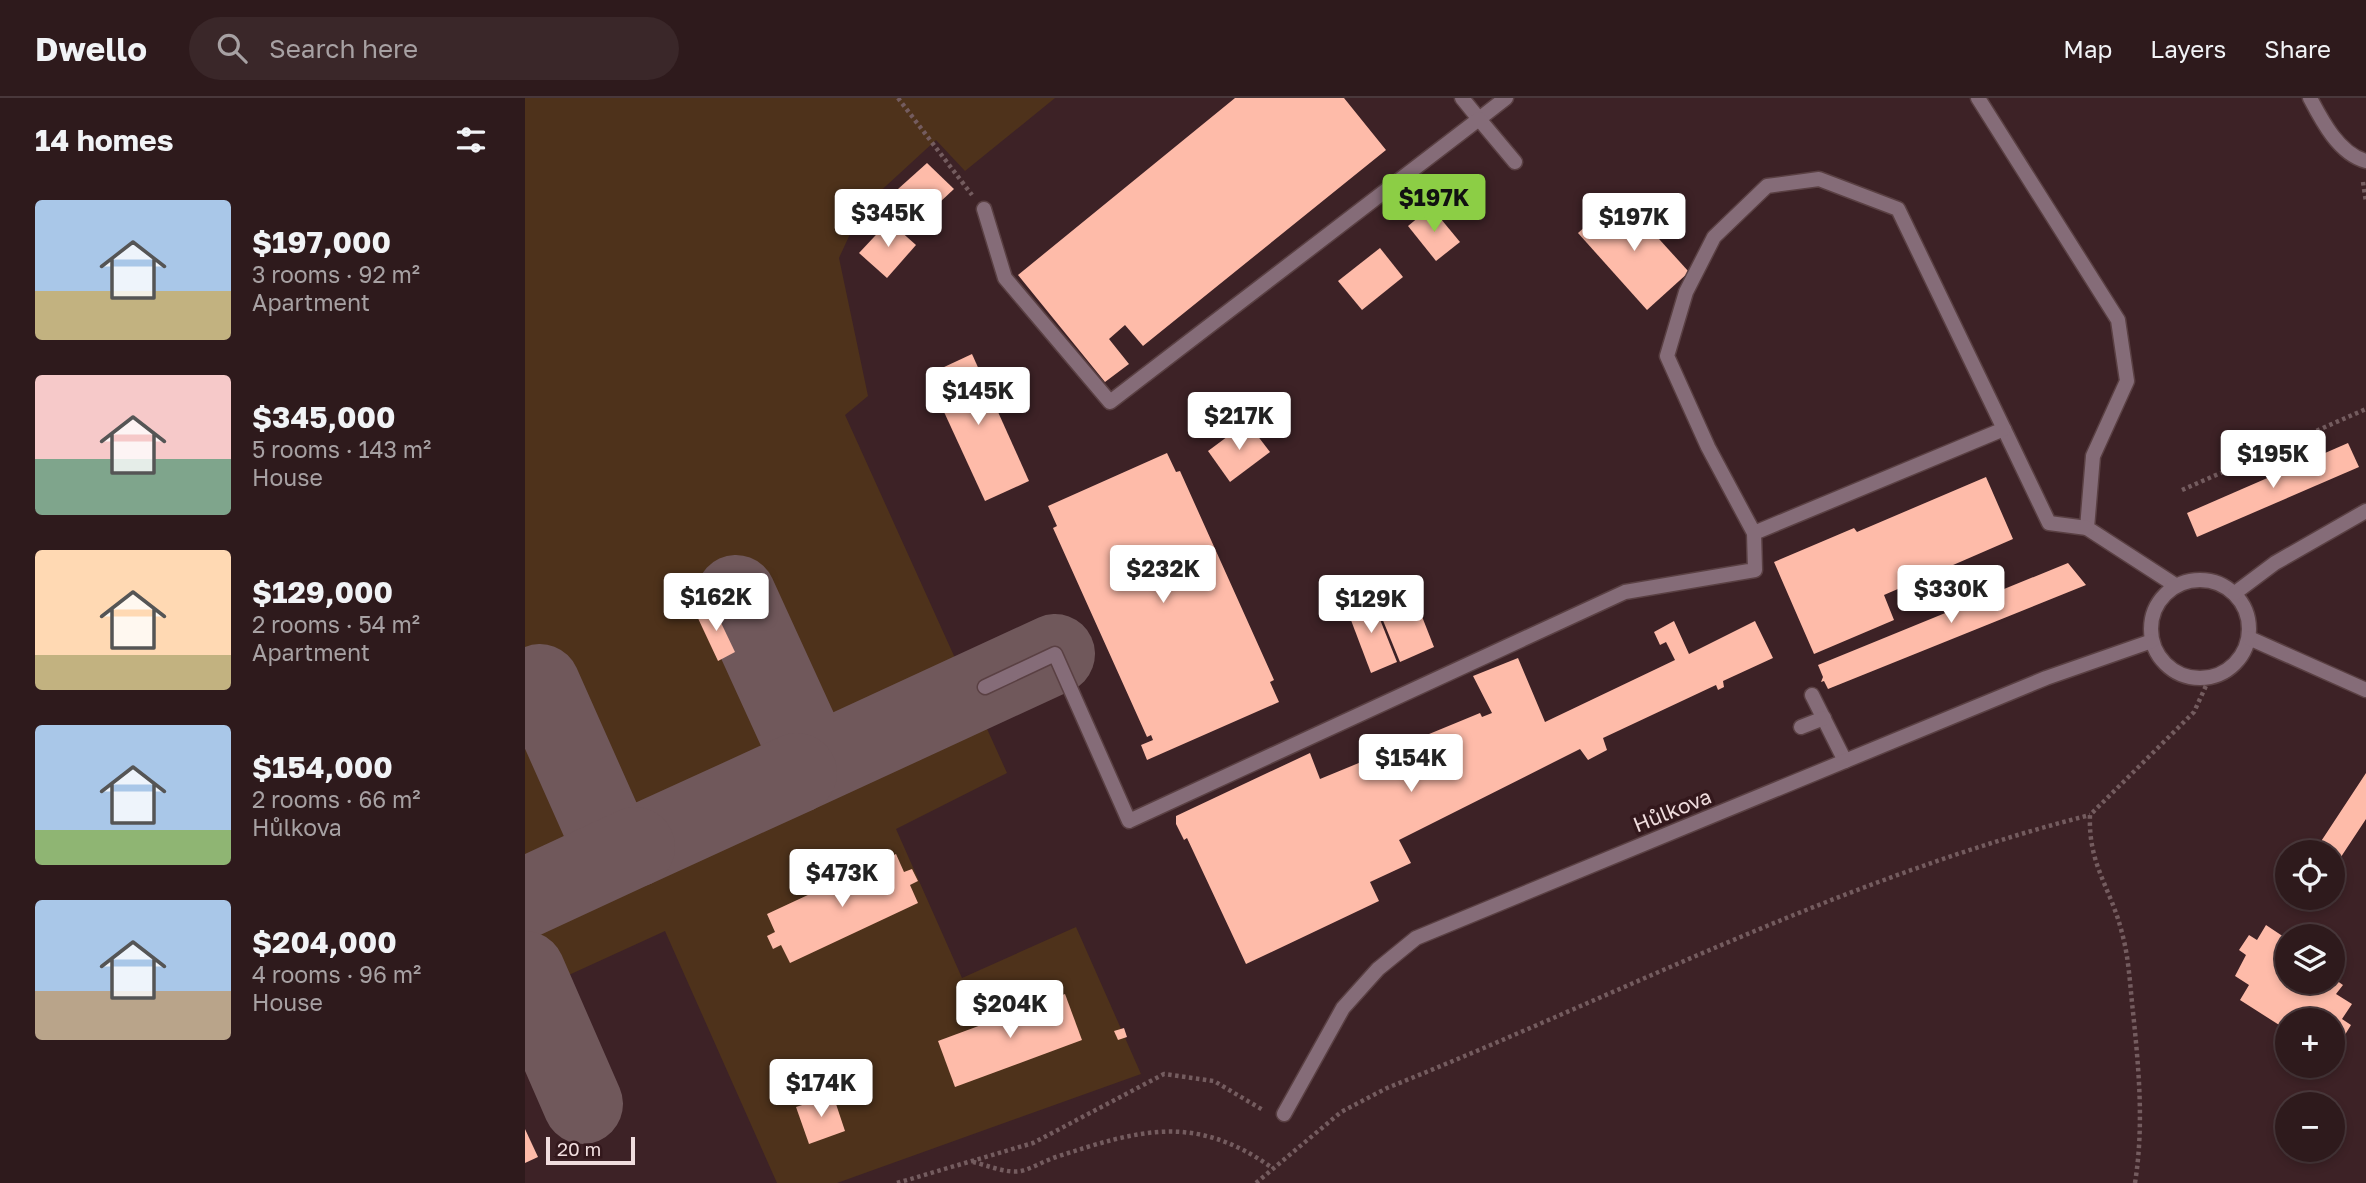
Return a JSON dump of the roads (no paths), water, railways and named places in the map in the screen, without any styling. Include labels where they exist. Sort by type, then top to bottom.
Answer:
[{"type":"street","points":[[1462,98],[1515,162]]},
{"type":"street","points":[[983,209],[1005,278],[1110,402],[1506,98]]},
{"type":"street","points":[[1979,98],[2118,320],[2127,381],[2093,456],[2087,528]]},
{"type":"street","points":[[2310,98],[2328,132],[2358,159],[2366,162]]},
{"type":"street","points":[[985,687],[1055,654],[1129,821],[1625,592],[1755,570],[1755,533],[1708,447],[1667,356],[1686,292],[1714,237],[1767,186],[1819,179],[1898,209],[2049,523],[2087,528],[2175,585]]},
{"type":"street","points":[[1755,533],[2004,429]]},
{"type":"street","points":[[2235,593],[2275,563],[2366,511]]},
{"type":"street","points":[[2207,579],[2223,584],[2235,593],[2245,606],[2250,621],[2249,638],[2236,663],[2210,677],[2181,675],[2169,667],[2152,641],[2150,625],[2154,609],[2175,585],[2207,579]]},
{"type":"street","points":[[2249,638],[2366,690]]},
{"type":"street","name":"Hůlkova","points":[[1284,1114],[1343,1007],[1378,970],[1416,938],[2046,678],[2152,641]]},
{"type":"street","points":[[1812,695],[1845,761]]},
{"type":"street","points":[[1801,727],[1824,718]]}]
